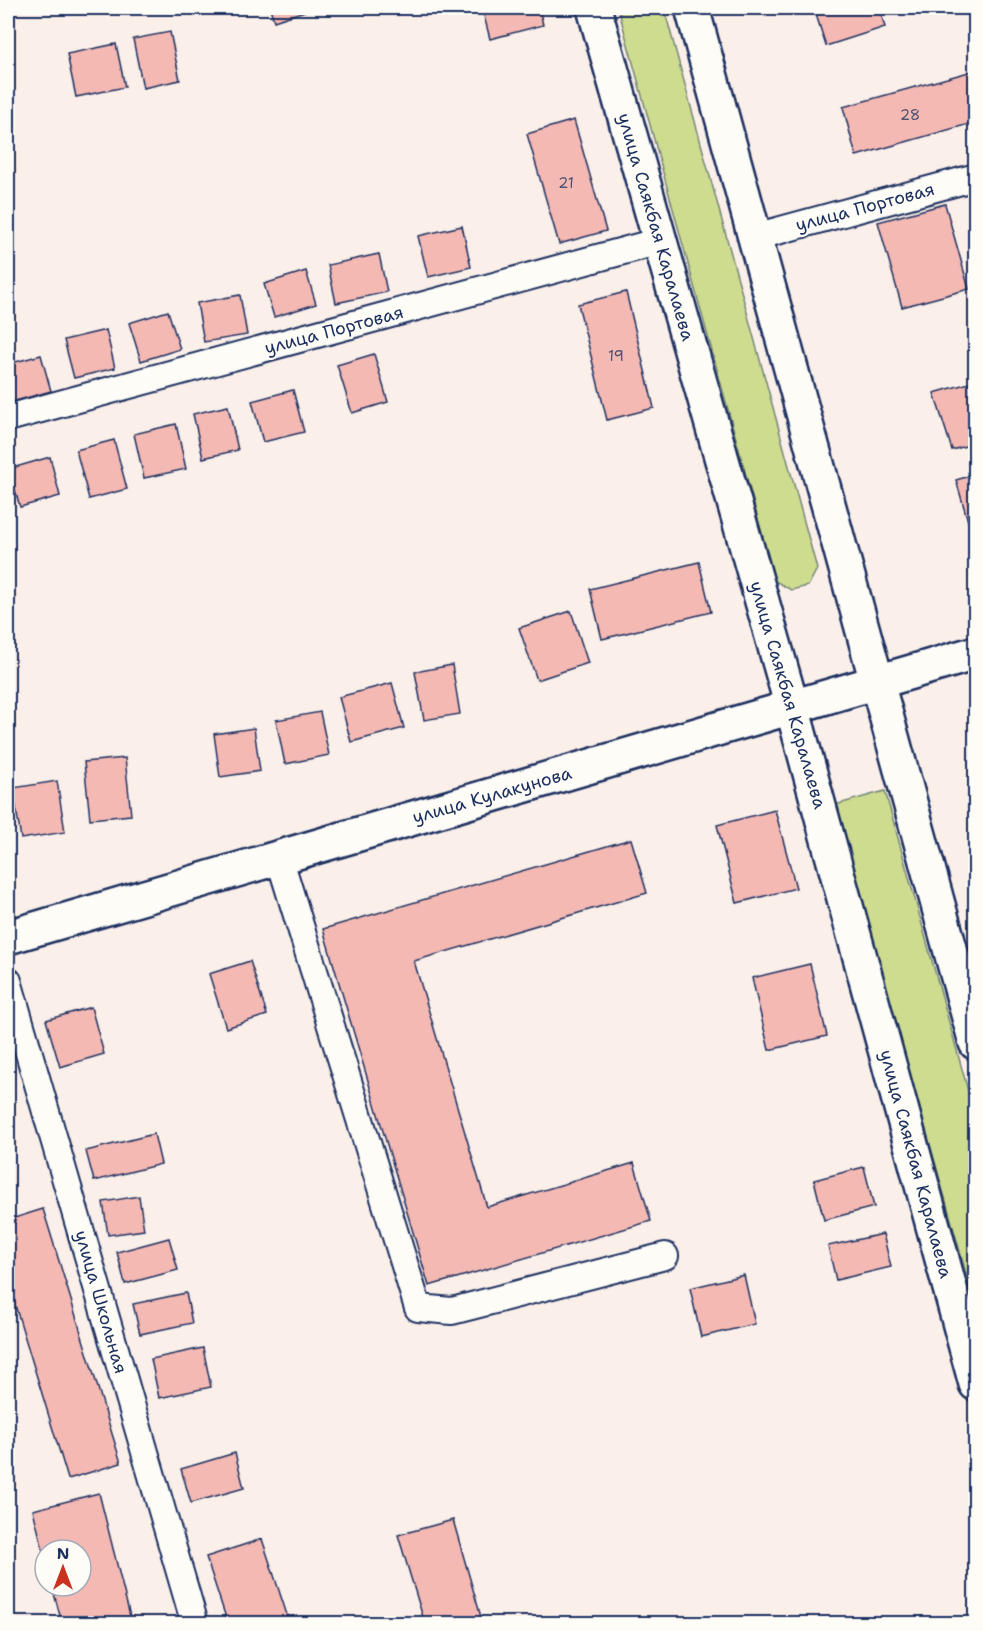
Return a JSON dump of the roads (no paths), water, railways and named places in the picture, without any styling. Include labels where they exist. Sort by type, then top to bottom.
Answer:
[{"type":"street","name":"улица Саякбая Каралаева","points":[[594,8],[792,707],[975,1384]]},
{"type":"street","points":[[692,8],[975,1043]]},
{"type":"street","name":"улица Портовая","points":[[755,237],[975,177]]},
{"type":"street","name":"улица Портовая","points":[[8,418],[660,241]]},
{"type":"street","name":"улица Кулакунова","points":[[8,937],[975,654]]},
{"type":"street","points":[[279,857],[418,1308],[452,1311],[665,1256]]},
{"type":"street","name":"улица Школьная","points":[[8,981],[195,1623]]}]
